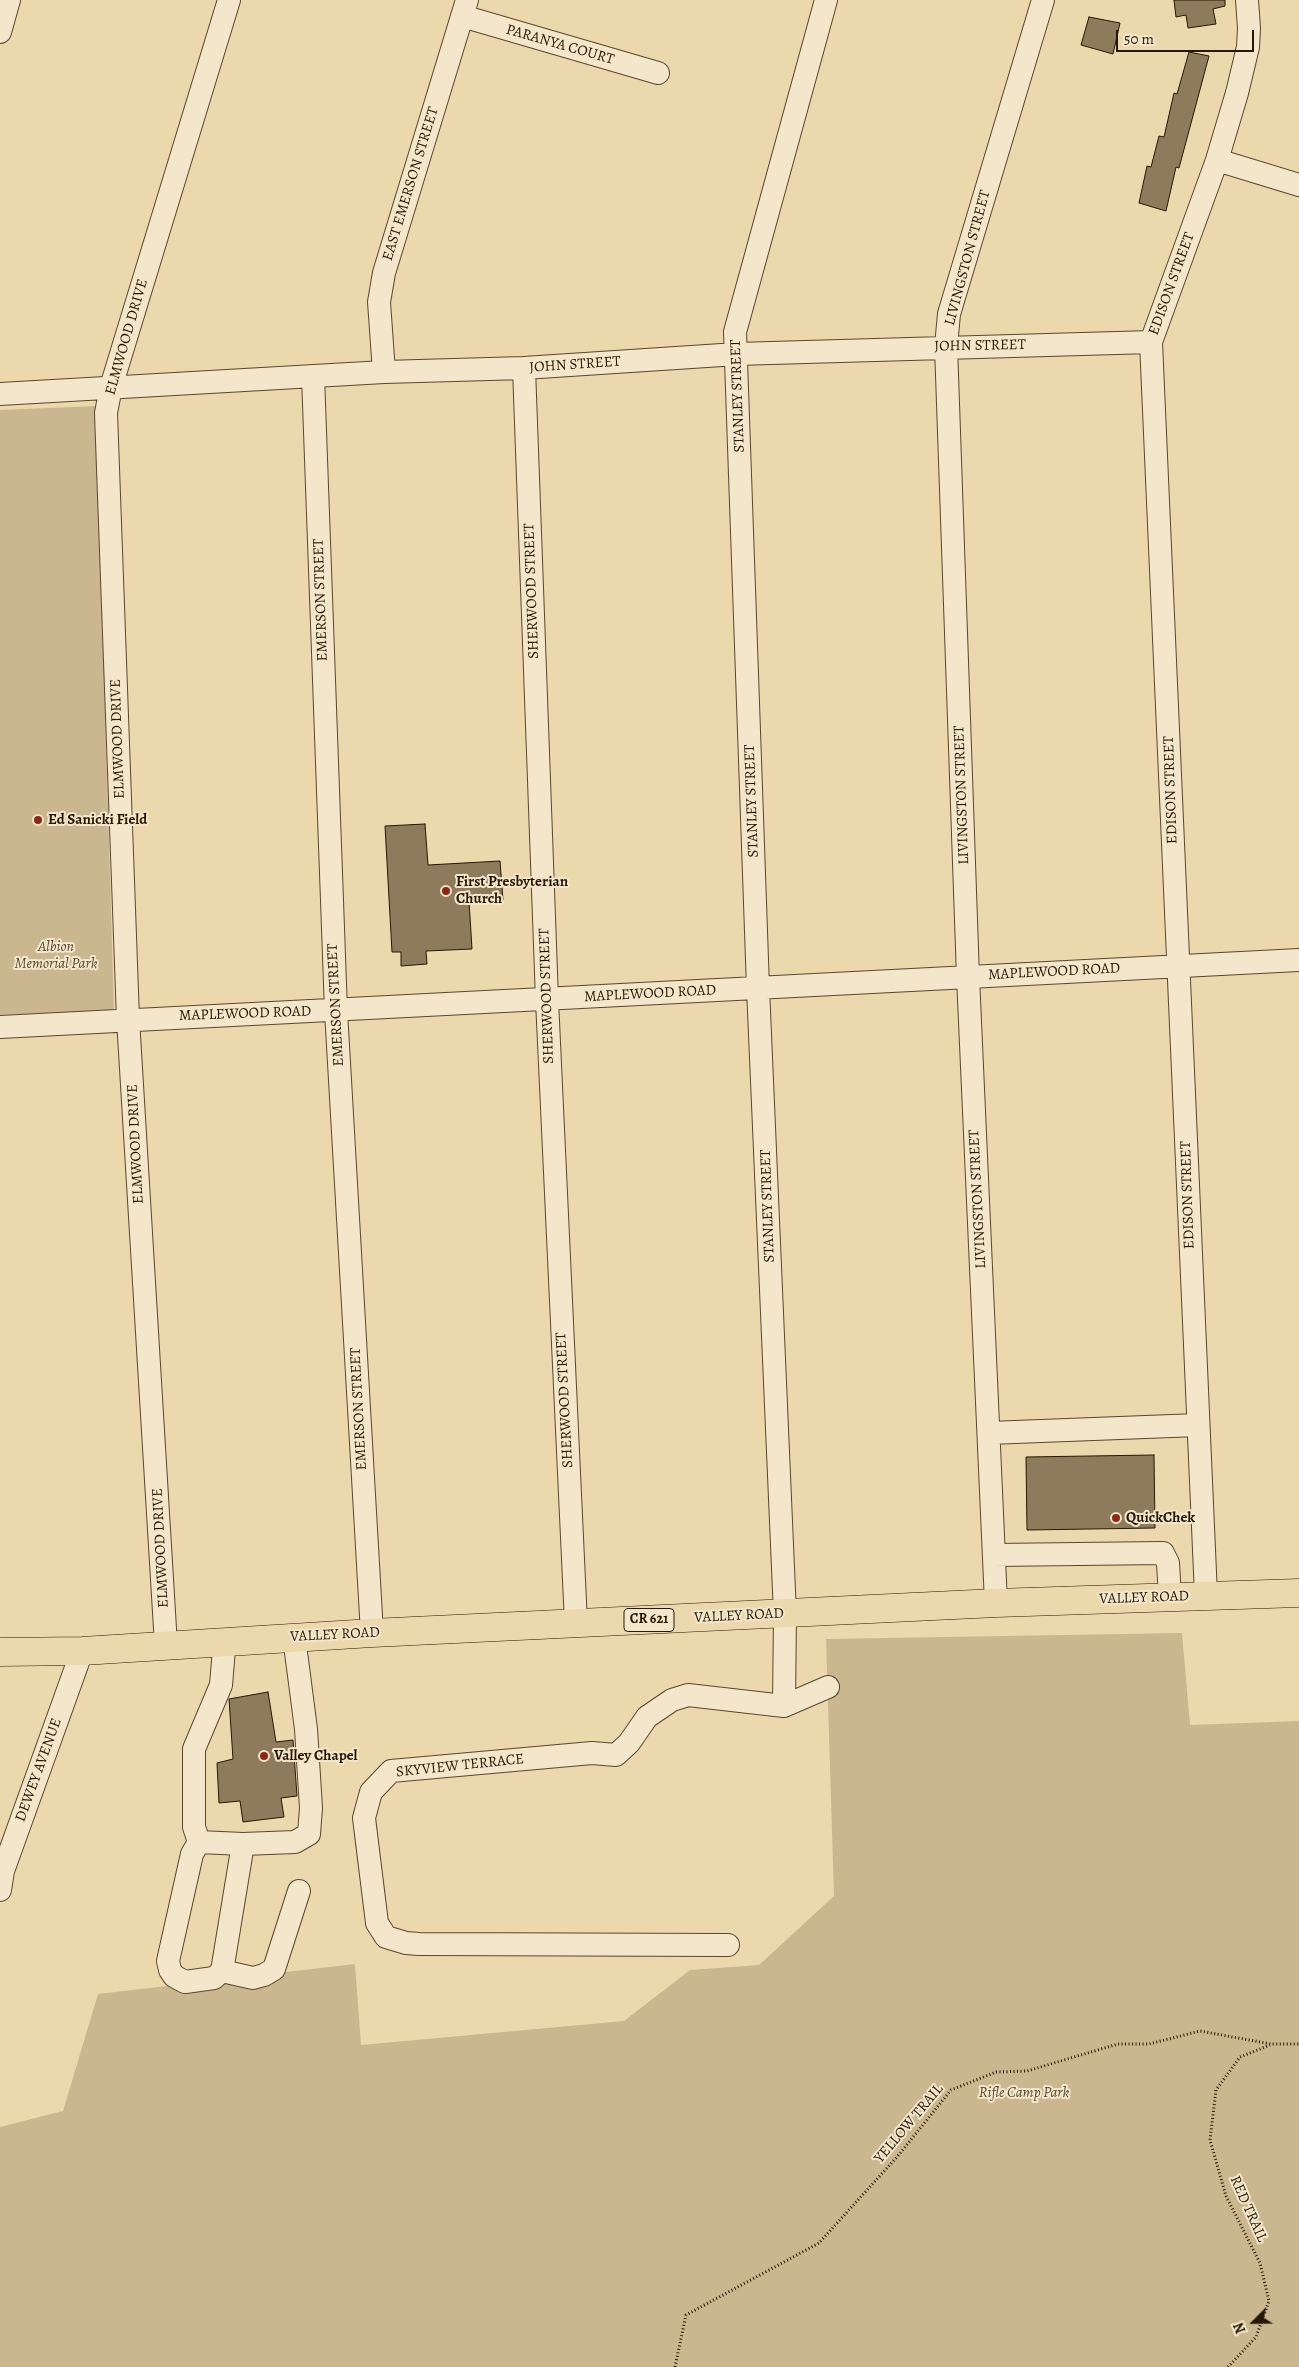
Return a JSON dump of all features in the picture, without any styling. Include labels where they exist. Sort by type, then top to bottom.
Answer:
[{"type":"main road","name":"VALLEY ROAD","points":[[0,1652],[82,1651],[372,1633],[996,1603],[1299,1593]]},
{"type":"street","points":[[0,32],[9,0]]},
{"type":"street","name":"ELMWOOD DRIVE","points":[[166,1645],[128,1019],[106,413],[111,387],[229,0]]},
{"type":"street","name":"STANLEY STREET","points":[[785,1614],[758,988],[735,332],[826,0]]},
{"type":"street","name":"LIVINGSTON STREET","points":[[996,1603],[968,976],[946,346],[949,314],[1043,0]]},
{"type":"street","name":"EDISON STREET","points":[[1206,1596],[1151,342],[1217,160],[1248,47],[1247,0]]},
{"type":"street","name":"PARANYA COURT","points":[[465,8],[658,73]]},
{"type":"street","name":"EAST EMERSON STREET","points":[[384,372],[379,302],[384,273],[465,8]]},
{"type":"street","points":[[1217,160],[1299,185]]},
{"type":"street","name":"JOHN STREET","points":[[0,394],[384,372],[524,368],[737,354],[946,346],[1151,342]]},
{"type":"street","name":"SHERWOOD STREET","points":[[524,368],[547,1000],[576,1623]]},
{"type":"street","name":"EMERSON STREET","points":[[313,376],[336,1011],[372,1633]]},
{"type":"street","name":"MAPLEWOOD ROAD","points":[[0,1027],[1299,960]]},
{"type":"street","points":[[989,1434],[1198,1425]]},
{"type":"street","points":[[994,1555],[1163,1552],[1168,1563],[1170,1597]]},
{"type":"street","points":[[784,1706],[785,1614]]},
{"type":"street","points":[[199,1842],[244,1844],[295,1842],[309,1834],[311,1808],[306,1729],[294,1638]]},
{"type":"street","points":[[223,1642],[221,1685],[194,1749],[194,1827],[199,1842],[192,1854],[168,1961],[174,1976],[185,1982],[214,1978],[222,1971],[244,1844]]},
{"type":"street","name":"DEWEY AVENUE","points":[[1,1878],[82,1651]]},
{"type":"street","name":"SKYVIEW TERRACE","points":[[728,1945],[419,1944],[406,1943],[386,1937],[377,1923],[364,1818],[371,1792],[391,1771],[592,1754],[616,1756],[629,1743],[647,1717],[672,1700],[688,1695],[784,1706],[828,1687]]},
{"type":"street","points":[[222,1971],[253,1978],[264,1976],[274,1969],[299,1891]]},
{"type":"path","name":"YELLOW TRAIL","points":[[675,2367],[686,2315],[819,2243],[896,2157],[952,2090],[996,2072],[1027,2071],[1118,2044],[1149,2044],[1200,2031],[1270,2044]]},
{"type":"path","points":[[1270,2044],[1299,2044]]},
{"type":"path","name":"RED TRAIL","points":[[1228,2367],[1256,2337],[1269,2301],[1260,2262],[1226,2196],[1210,2140],[1216,2090],[1240,2058],[1270,2044]]},
{"type":"green space","name":"Albion Memorial Park","points":[[96,406],[114,1010],[0,1015],[0,410]]},
{"type":"green space","name":"Rifle Camp Park","points":[[1182,1633],[1190,1725],[1299,1721],[1299,2367],[0,2367],[0,2127],[63,2111],[98,1994],[355,1964],[361,2045],[624,2021],[690,1970],[759,1965],[834,1896],[826,1639]]},
{"type":"building","points":[[1174,0],[1225,0],[1225,6],[1213,9],[1216,24],[1188,28],[1186,15],[1176,17]]},
{"type":"building","points":[[1089,17],[1120,23],[1113,54],[1081,45]]},
{"type":"building","points":[[1189,52],[1209,56],[1179,168],[1176,167],[1166,211],[1139,203],[1147,166],[1151,167],[1159,136],[1164,137],[1174,93],[1177,94]]},
{"type":"building","name":"First Presbyterian Church","points":[[425,824],[428,865],[500,861],[503,900],[469,901],[472,949],[426,951],[427,964],[401,966],[401,952],[392,952],[385,826]]},
{"type":"building","points":[[1154,1455],[1155,1528],[1027,1530],[1026,1457]]},
{"type":"building","name":"Valley Chapel","points":[[268,1692],[276,1742],[293,1740],[297,1796],[281,1798],[284,1817],[243,1822],[240,1801],[219,1803],[217,1763],[233,1759],[229,1699]]},
{"type":"place","name":"Ed Sanicki Field","points":[[38,820]]},
{"type":"place","name":"First Presbyterian Church","points":[[446,891]]},
{"type":"place","name":"QuickChek","points":[[1116,1518]]},
{"type":"place","name":"Valley Chapel","points":[[264,1756]]}]
